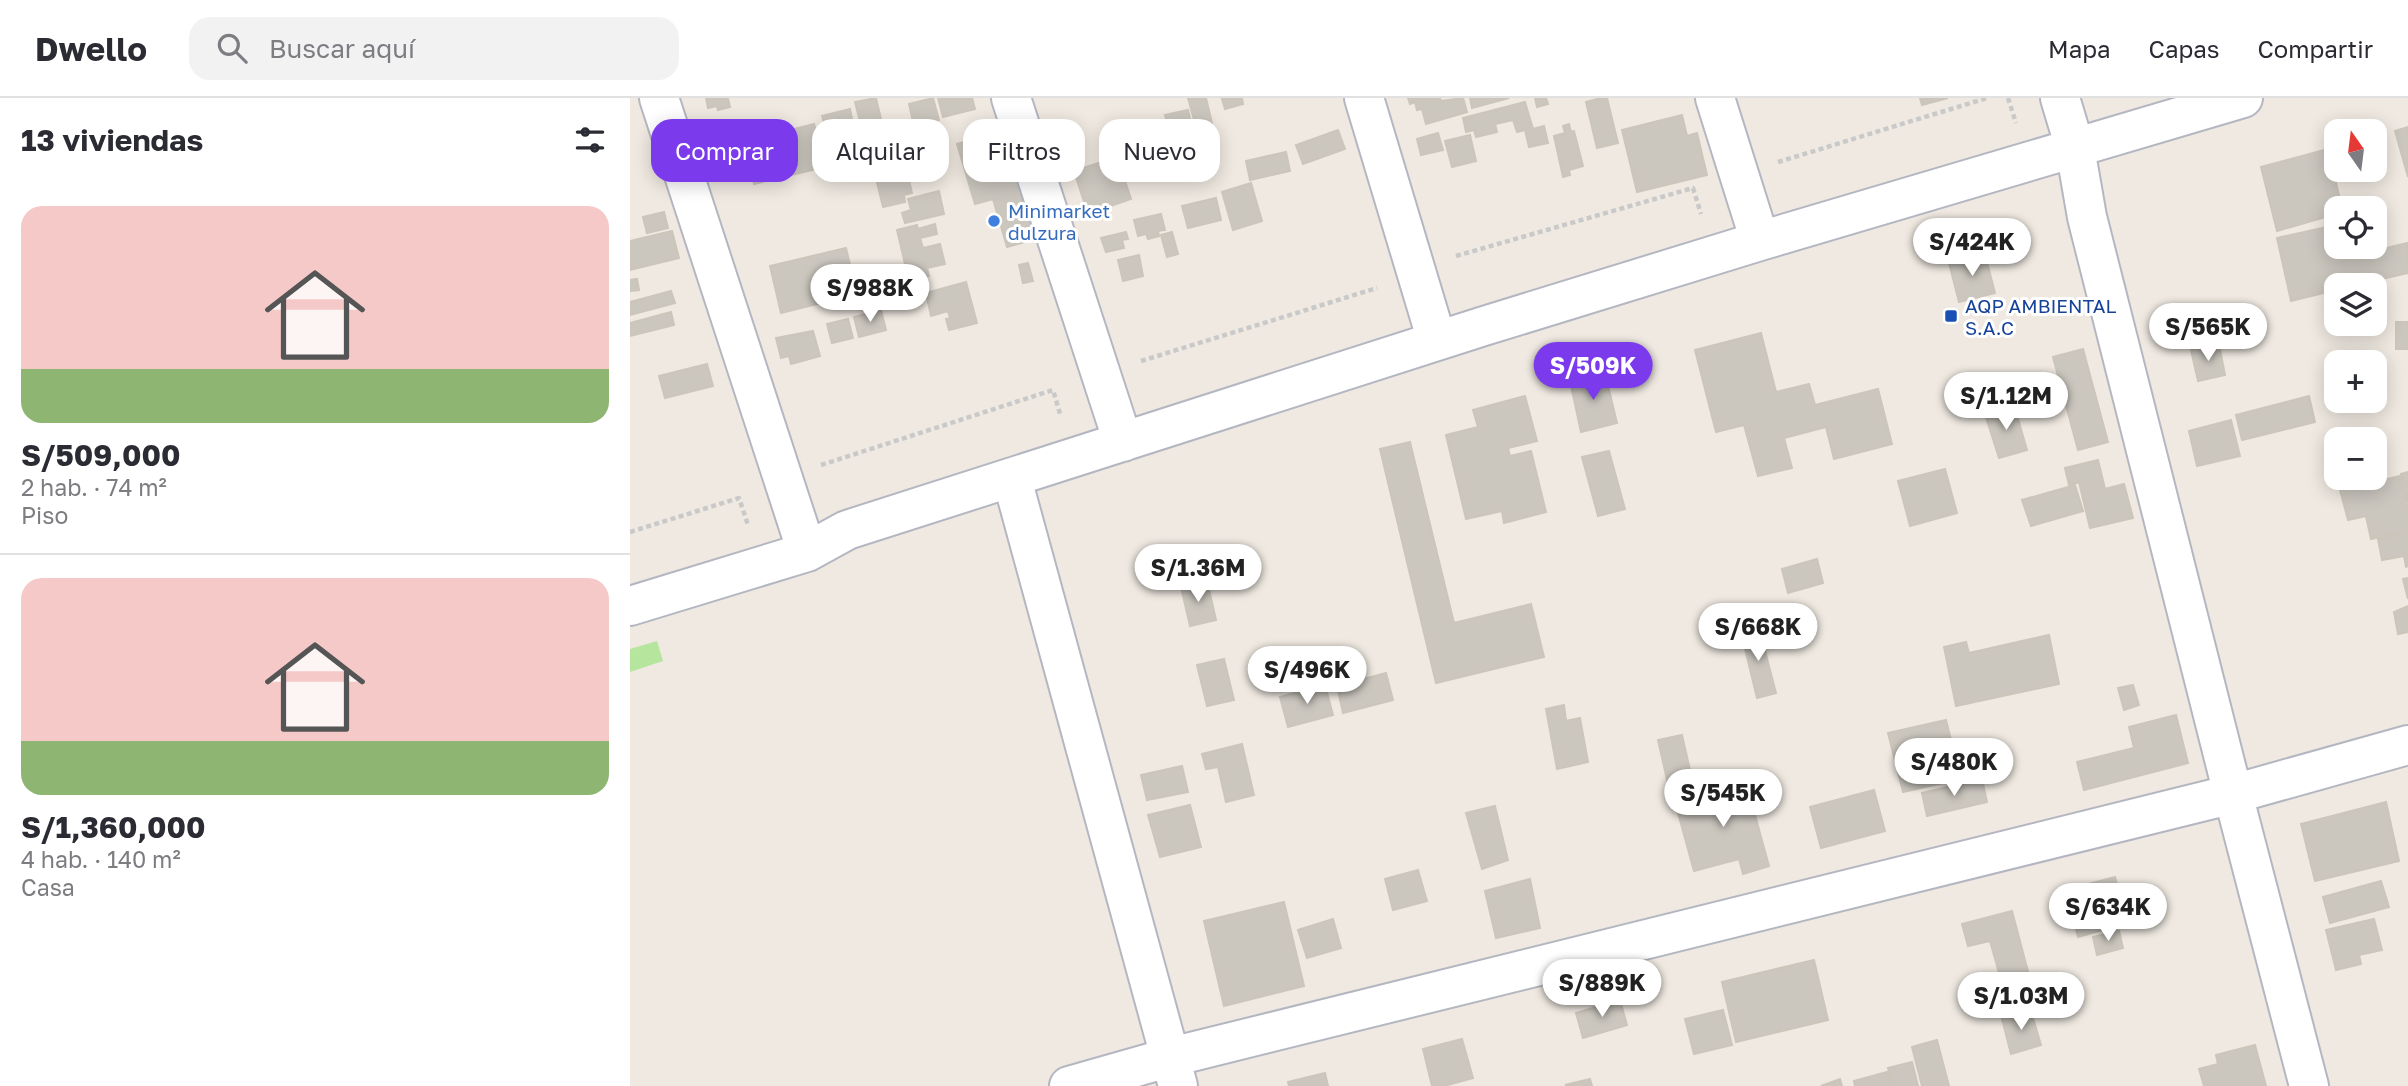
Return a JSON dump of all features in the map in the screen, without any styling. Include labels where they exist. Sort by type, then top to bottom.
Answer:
[{"type":"street","points":[[659,98],[807,552]]},
{"type":"street","points":[[1011,98],[1123,442]]},
{"type":"street","points":[[1364,98],[1437,341]]},
{"type":"street","points":[[1715,98],[1760,241]]},
{"type":"street","points":[[2060,98],[2075,148],[2087,217],[2232,794],[2309,1086]]},
{"type":"street","points":[[630,606],[807,552],[847,530],[1437,341],[1760,241],[2243,98]]},
{"type":"street","points":[[1012,478],[1174,1072]]},
{"type":"street","points":[[1069,1086],[1174,1072],[2232,794],[2408,745]]},
{"type":"path","points":[[1777,162],[1987,98]]},
{"type":"path","points":[[2008,98],[2017,131]]},
{"type":"path","points":[[1447,258],[1693,188],[1703,222]]},
{"type":"path","points":[[1138,362],[1376,288]]},
{"type":"path","points":[[819,466],[1053,390],[1063,424]]},
{"type":"path","points":[[630,532],[739,498],[751,534]]},
{"type":"green space","points":[[657,641],[663,661],[630,672],[630,649]]},
{"type":"building","points":[[706,98],[728,99],[730,107],[718,110],[717,106],[708,108]]},
{"type":"building","points":[[876,98],[881,119],[859,119],[855,102]]},
{"type":"building","points":[[933,98],[939,119],[912,119],[909,104]]},
{"type":"building","points":[[938,98],[972,98],[975,109],[943,117]]},
{"type":"building","points":[[1188,98],[1206,98],[1211,119],[1194,119]]},
{"type":"building","points":[[1242,98],[1243,104],[1225,109],[1222,99]]},
{"type":"building","points":[[1408,98],[1440,98],[1441,101],[1463,98],[1467,112],[1426,124],[1422,109],[1417,110],[1415,102],[1410,104]]},
{"type":"building","points":[[1470,98],[1509,98],[1472,108]]},
{"type":"building","points":[[1535,98],[1546,98],[1548,104],[1537,107]]},
{"type":"building","points":[[1607,98],[1618,143],[1597,148],[1586,102]]},
{"type":"building","points":[[1920,98],[1948,98],[1922,105]]},
{"type":"building","points":[[1525,102],[1533,129],[1544,126],[1548,143],[1529,147],[1525,130],[1517,132],[1513,120],[1495,124],[1497,132],[1476,137],[1474,130],[1466,132],[1463,118]]},
{"type":"building","points":[[850,109],[852,119],[823,119],[822,116]]},
{"type":"building","points":[[1188,110],[1190,119],[1166,119],[1165,115]]},
{"type":"building","points":[[1682,115],[1687,136],[1697,133],[1707,175],[1637,192],[1622,130]]},
{"type":"building","points":[[1569,124],[1571,132],[1574,131],[1583,166],[1569,170],[1570,175],[1563,177],[1554,136],[1565,133],[1563,126]]},
{"type":"building","points":[[812,125],[812,170],[798,173],[798,128]]},
{"type":"building","points":[[2408,127],[2408,177],[2395,131]]},
{"type":"building","points":[[1338,130],[1345,149],[1303,164],[1296,145]]},
{"type":"building","points":[[1438,133],[1443,150],[1421,155],[1417,139]]},
{"type":"building","points":[[1470,135],[1476,161],[1452,167],[1445,141]]},
{"type":"building","points":[[963,142],[963,164],[957,144]]},
{"type":"building","points":[[2324,150],[2324,182],[2336,182],[2339,196],[2324,196],[2324,217],[2277,231],[2261,167]]},
{"type":"building","points":[[1286,152],[1290,171],[1250,180],[1246,161]]},
{"type":"building","points":[[1099,163],[1099,182],[1125,182],[1131,199],[1088,214],[1078,182],[1085,182],[1085,167]]},
{"type":"building","points":[[877,182],[909,182],[912,193],[904,195],[905,202],[883,207]]},
{"type":"building","points":[[968,182],[1020,182],[1036,239],[1007,247],[993,199],[975,204]]},
{"type":"building","points":[[1251,183],[1262,221],[1233,230],[1222,192]]},
{"type":"building","points":[[939,191],[944,214],[905,223],[902,213],[911,210],[908,199]]},
{"type":"building","points":[[1216,198],[1221,220],[1188,228],[1182,206]]},
{"type":"building","points":[[664,212],[668,228],[647,233],[643,217]]},
{"type":"building","points":[[1161,214],[1165,230],[1158,231],[1159,236],[1148,239],[1146,234],[1138,236],[1134,220]]},
{"type":"building","points":[[935,224],[937,234],[920,238],[923,248],[940,244],[945,264],[927,268],[929,276],[909,281],[897,230],[917,225],[918,229]]},
{"type":"building","points":[[2324,228],[2324,259],[2387,259],[2387,248],[2407,243],[2408,273],[2387,278],[2387,273],[2324,273],[2324,293],[2291,301],[2277,238]]},
{"type":"building","points":[[672,231],[679,258],[630,270],[630,241]]},
{"type":"building","points":[[1126,232],[1128,239],[1122,240],[1124,248],[1106,252],[1101,238]]},
{"type":"building","points":[[1172,232],[1178,254],[1167,257],[1161,235]]},
{"type":"building","points":[[846,248],[857,294],[781,313],[770,266]]},
{"type":"building","points":[[1985,254],[1995,293],[1959,302],[1949,263]]},
{"type":"building","points":[[1139,255],[1143,276],[1123,281],[1118,260]]},
{"type":"building","points":[[1028,263],[1033,281],[1023,283],[1019,265]]},
{"type":"building","points":[[901,271],[907,297],[887,302],[881,276]]},
{"type":"building","points":[[637,279],[639,290],[630,291],[630,280]]},
{"type":"building","points":[[966,282],[977,323],[949,330],[946,319],[950,318],[948,311],[931,316],[926,293]]},
{"type":"building","points":[[671,291],[675,303],[630,315],[630,302]]},
{"type":"building","points":[[881,310],[886,330],[859,337],[854,317]]},
{"type":"building","points":[[671,312],[674,325],[630,336],[630,323]]},
{"type":"building","points":[[848,319],[853,338],[832,343],[827,324]]},
{"type":"building","points":[[2396,322],[2408,322],[2408,349],[2396,349]]},
{"type":"building","points":[[813,331],[820,356],[791,364],[789,356],[781,358],[776,338]]},
{"type":"building","points":[[1761,333],[1776,392],[1809,384],[1815,405],[1878,389],[1892,444],[1834,459],[1826,427],[1784,438],[1792,468],[1758,476],[1744,425],[1716,432],[1695,350]]},
{"type":"building","points":[[2219,345],[2225,375],[2198,381],[2191,350]]},
{"type":"building","points":[[2083,349],[2108,442],[2078,450],[2053,357]]},
{"type":"building","points":[[707,364],[713,386],[665,398],[659,376]]},
{"type":"building","points":[[1605,373],[1617,423],[1581,432],[1570,381]]},
{"type":"building","points":[[1525,396],[1537,441],[1508,448],[1510,456],[1531,451],[1546,512],[1504,523],[1502,511],[1466,519],[1446,435],[1478,427],[1473,410]]},
{"type":"building","points":[[2309,396],[2315,422],[2242,440],[2236,415]]},
{"type":"building","points":[[2014,405],[2027,450],[1999,458],[1985,414]]},
{"type":"building","points":[[2231,420],[2240,456],[2197,466],[2189,431]]},
{"type":"building","points":[[1410,442],[1454,623],[1531,604],[1544,657],[1436,683],[1380,449]]},
{"type":"building","points":[[1609,451],[1625,509],[1598,516],[1582,457]]},
{"type":"building","points":[[2098,460],[2105,489],[2124,484],[2133,518],[2090,528],[2079,482],[2069,485],[2065,468]]},
{"type":"building","points":[[1945,469],[1957,513],[1910,526],[1898,481]]},
{"type":"building","points":[[2408,472],[2408,503],[2401,474]]},
{"type":"building","points":[[2400,476],[2408,509],[2408,531],[2371,539],[2366,516],[2348,520],[2340,490],[2387,490],[2387,479]]},
{"type":"building","points":[[2075,485],[2083,511],[2031,526],[2022,500]]},
{"type":"building","points":[[2408,533],[2408,566],[2406,567],[2404,556],[2382,560],[2378,539]]},
{"type":"building","points":[[1817,559],[1823,583],[1788,593],[1782,569]]},
{"type":"building","points":[[2408,578],[2408,599],[2403,579]]},
{"type":"building","points":[[1207,581],[1216,620],[1190,626],[1181,587]]},
{"type":"building","points":[[2408,606],[2408,632],[2398,634],[2394,612]]},
{"type":"building","points":[[1759,628],[1776,693],[1757,698],[1741,632]]},
{"type":"building","points":[[2049,635],[2059,684],[1956,706],[1944,647],[1966,642],[1969,653]]},
{"type":"building","points":[[1224,659],[1234,700],[1207,706],[1197,665]]},
{"type":"building","points":[[1386,673],[1393,700],[1343,713],[1337,686]]},
{"type":"building","points":[[1325,685],[1333,715],[1288,727],[1280,697]]},
{"type":"building","points":[[2133,685],[2139,705],[2124,710],[2118,688]]},
{"type":"building","points":[[1564,705],[1566,721],[1580,718],[1588,762],[1557,769],[1546,709]]},
{"type":"building","points":[[2176,715],[2188,763],[2084,790],[2077,762],[2134,748],[2129,727]]},
{"type":"building","points":[[1946,720],[1955,756],[1976,751],[1982,774],[1903,792],[1888,733]]},
{"type":"building","points":[[1682,735],[1692,779],[1668,784],[1658,740]]},
{"type":"building","points":[[1242,744],[1254,795],[1226,802],[1218,767],[1206,769],[1202,754]]},
{"type":"building","points":[[1182,766],[1188,792],[1147,800],[1141,775]]},
{"type":"building","points":[[1982,779],[1987,802],[1927,816],[1922,793]]},
{"type":"building","points":[[1746,782],[1769,866],[1743,874],[1739,859],[1694,871],[1675,802]]},
{"type":"building","points":[[1874,790],[1885,831],[1821,848],[1810,807]]},
{"type":"building","points":[[2386,802],[2399,861],[2315,881],[2301,824]]},
{"type":"building","points":[[1190,805],[1201,847],[1160,857],[1148,815]]},
{"type":"building","points":[[1495,806],[1508,860],[1482,869],[1466,813]]},
{"type":"building","points":[[1418,870],[1427,901],[1393,910],[1385,879]]},
{"type":"building","points":[[2115,877],[2127,923],[2078,937],[2066,890]]},
{"type":"building","points":[[1530,879],[1540,928],[1496,938],[1485,891]]},
{"type":"building","points":[[2381,881],[2389,907],[2330,923],[2323,897]]},
{"type":"building","points":[[1284,902],[1304,986],[1224,1006],[1204,921]]},
{"type":"building","points":[[2012,911],[2030,979],[2003,987],[1990,941],[1968,946],[1962,924]]},
{"type":"building","points":[[1333,919],[1341,948],[1307,958],[1298,930]]},
{"type":"building","points":[[2374,919],[2382,950],[2359,955],[2361,964],[2336,970],[2326,930]]},
{"type":"building","points":[[2119,931],[2123,948],[2097,955],[2093,937]]},
{"type":"building","points":[[1814,960],[1828,1020],[1736,1042],[1722,982]]},
{"type":"building","points":[[1620,1000],[1627,1025],[1583,1038],[1576,1013]]},
{"type":"building","points":[[1723,1010],[1732,1045],[1694,1054],[1685,1019]]},
{"type":"building","points":[[2031,1011],[2041,1045],[2011,1054],[2002,1019]]},
{"type":"building","points":[[1462,1039],[1473,1078],[1444,1086],[1432,1086],[1423,1049]]},
{"type":"building","points":[[1937,1040],[1949,1086],[1922,1086],[1912,1047]]},
{"type":"building","points":[[2255,1045],[2266,1086],[2204,1086],[2199,1069],[2218,1064],[2216,1055]]},
{"type":"building","points":[[1912,1062],[1918,1086],[1893,1086],[1888,1068]]},
{"type":"building","points":[[1887,1072],[1891,1086],[1855,1086],[1854,1081]]},
{"type":"building","points":[[1325,1073],[1328,1086],[1289,1086],[1288,1082]]},
{"type":"building","points":[[1590,1079],[1592,1086],[1565,1085]]},
{"type":"building","points":[[1840,1079],[1842,1086],[1821,1086]]},
{"type":"place","name":"Minimarket dulzura","points":[[994,221]]},
{"type":"place","name":"AQP AMBIENTAL S.A.C","points":[[1951,316]]}]
